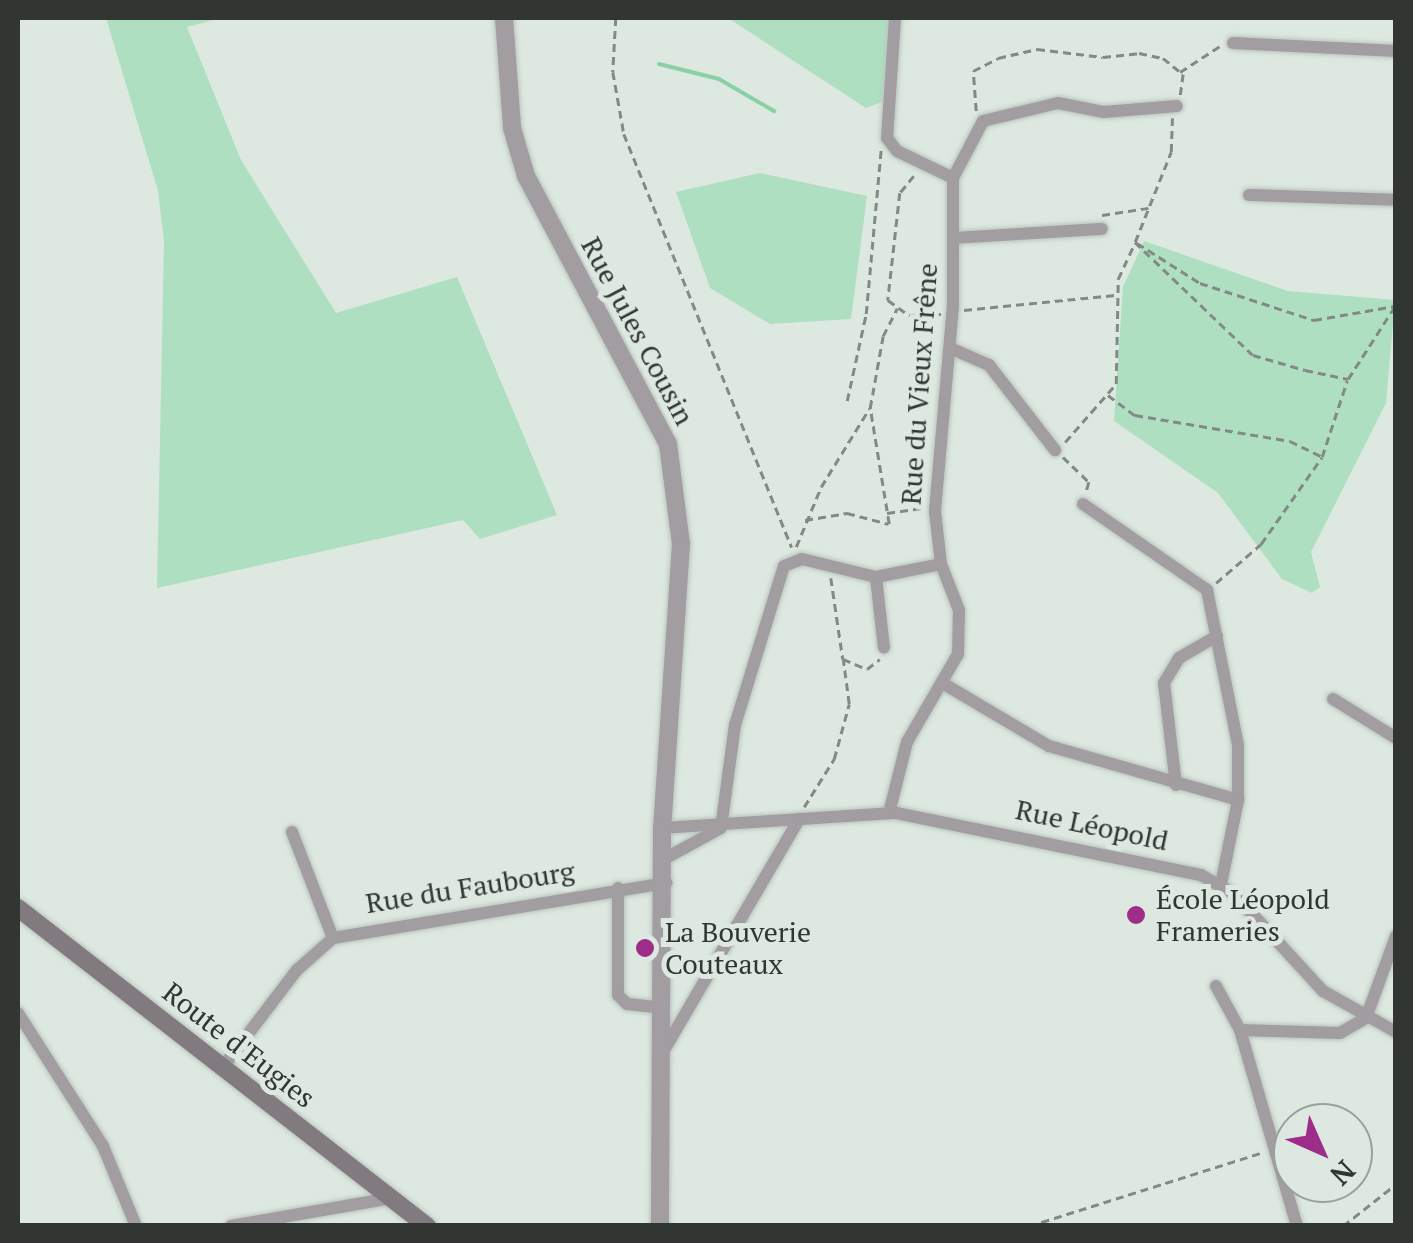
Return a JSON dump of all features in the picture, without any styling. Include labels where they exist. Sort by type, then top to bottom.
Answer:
[{"type":"main road","name":"Route d'Eugies","points":[[18,908],[427,1226]]},
{"type":"street","name":"Rue Jules Cousin","points":[[504,18],[512,128],[526,176],[668,444],[681,544],[662,828],[666,884],[660,1226]]},
{"type":"street","points":[[896,18],[884,124],[897,151],[952,178],[980,127],[1058,103],[1104,112],[1174,106]]},
{"type":"street","points":[[1234,44],[1396,51]]},
{"type":"street","name":"Rue du Vieux Frêne","points":[[889,813],[908,742],[944,684],[960,632],[952,585],[940,564],[935,511],[953,312],[952,178]]},
{"type":"street","points":[[1249,195],[1396,200]]},
{"type":"street","points":[[953,238],[1100,230]]},
{"type":"street","points":[[950,348],[989,365],[1055,450]]},
{"type":"street","points":[[1083,504],[1203,587],[1217,636],[1238,744],[1238,800],[1220,884],[1298,970],[1366,1018],[1396,1032]]},
{"type":"street","points":[[721,828],[752,662],[783,570],[793,559],[876,576],[940,564]]},
{"type":"street","points":[[876,576],[884,648]]},
{"type":"street","points":[[1176,784],[1164,684],[1179,658],[1217,636]]},
{"type":"street","points":[[944,684],[1049,746],[1238,800]]},
{"type":"street","points":[[1333,699],[1396,738]]},
{"type":"street","name":"Rue Léopold","points":[[662,828],[721,828],[889,813],[1068,844],[1220,884]]},
{"type":"street","points":[[662,1054],[798,819]]},
{"type":"street","name":"Rue Léopold","points":[[664,859],[721,828]]},
{"type":"street","points":[[292,832],[333,938]]},
{"type":"street","name":"Rue du Faubourg","points":[[223,1067],[298,970],[333,938],[618,888],[666,884]]},
{"type":"street","points":[[618,888],[618,994],[627,1004],[663,1008]]},
{"type":"street","points":[[1240,1030],[1340,1032],[1366,1018],[1396,936]]},
{"type":"street","points":[[1216,986],[1240,1030],[1297,1226]]},
{"type":"street","points":[[18,1014],[103,1146],[136,1226]]},
{"type":"street","points":[[231,1226],[392,1198]]},
{"type":"path","points":[[616,18],[614,88],[624,134],[793,559]]},
{"type":"path","points":[[1083,504],[1089,482],[1055,450],[1108,395],[1118,370],[1116,295],[1171,152],[1174,106],[1183,72],[1216,47],[1234,44]]},
{"type":"path","points":[[980,127],[973,72],[998,58],[1037,49],[1103,57],[1139,53],[1183,72]]},
{"type":"path","points":[[847,401],[866,314],[878,157]]},
{"type":"path","points":[[924,164],[900,193],[888,300],[897,308],[908,315],[1116,295]]},
{"type":"path","points":[[1100,230],[1102,215],[1150,208]]},
{"type":"path","points":[[1135,244],[1200,282],[1314,320],[1396,306]]},
{"type":"path","points":[[1135,244],[1253,355],[1348,379]]},
{"type":"path","points":[[1203,587],[1222,580],[1260,544],[1322,457],[1348,379],[1396,306]]},
{"type":"path","points":[[793,559],[805,520],[870,408],[884,336],[897,308]]},
{"type":"path","points":[[1108,395],[1135,414],[1290,441],[1322,457]]},
{"type":"path","points":[[805,520],[847,513],[890,524],[870,408]]},
{"type":"path","points":[[888,512],[935,511]]},
{"type":"path","points":[[798,819],[839,741],[849,704],[830,568]]},
{"type":"path","points":[[843,659],[867,669],[884,648]]},
{"type":"path","points":[[1028,1226],[1246,1158]]},
{"type":"path","points":[[1343,1226],[1396,1184]]},
{"type":"green space","points":[[106,18],[221,18],[187,27],[241,160],[336,313],[457,277],[557,515],[480,539],[463,520],[157,588],[164,241],[158,191]]},
{"type":"green space","points":[[728,18],[891,18],[882,102],[866,108]]},
{"type":"green space","points":[[760,173],[867,196],[851,319],[770,324],[710,288],[676,192]]},
{"type":"green space","points":[[1144,241],[1288,291],[1395,300],[1386,403],[1311,552],[1320,587],[1312,593],[1282,579],[1218,493],[1114,421],[1123,287]]},
{"type":"waterway","points":[[659,64],[719,79],[774,111]]},
{"type":"place","name":"École Léopold Frameries","points":[[1136,915]]},
{"type":"place","name":"La Bouverie Couteaux","points":[[645,948]]}]
